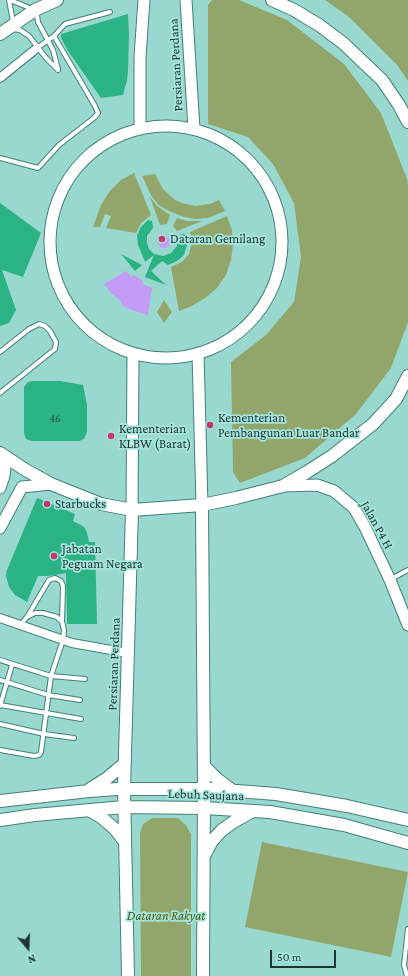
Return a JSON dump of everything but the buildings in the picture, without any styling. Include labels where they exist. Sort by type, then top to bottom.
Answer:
[{"type":"main road","points":[[7,29],[37,8],[57,0]]},
{"type":"main road","points":[[272,0],[294,10],[319,25],[343,43],[382,80],[399,105],[408,122]]},
{"type":"main road","points":[[0,454],[50,484],[101,504],[132,510],[202,506],[284,486],[332,456],[373,424],[396,399],[408,376]]},
{"type":"main road","points":[[202,506],[204,766],[203,976]]},
{"type":"main road","name":"Persiaran Perdana","points":[[128,976],[124,764],[132,510]]},
{"type":"main road","points":[[88,791],[106,779],[124,764]]},
{"type":"main road","points":[[204,766],[217,779],[233,791]]},
{"type":"main road","name":"Lebuh Saujana","points":[[0,801],[50,794],[88,791],[124,789],[204,789],[276,794],[347,806],[408,820]]},
{"type":"main road","name":"Lebuh Saujana","points":[[0,820],[89,810],[124,808],[204,808],[270,812],[344,825],[408,843]]},
{"type":"main road","points":[[89,810],[101,817],[115,829],[125,842]]},
{"type":"main road","points":[[204,856],[212,841],[222,830],[235,820],[254,811]]},
{"type":"street","points":[[140,129],[140,57],[144,0]]},
{"type":"street","name":"Persiaran Perdana","points":[[186,0],[194,129]]},
{"type":"street","points":[[0,78],[37,48]]},
{"type":"street","points":[[167,126],[194,129],[223,141],[239,151],[257,169],[270,190],[279,214],[282,239],[280,264],[272,288],[259,310],[242,329],[221,343],[198,353],[164,357],[133,353],[111,344],[92,331],[75,314],[62,295],[54,273],[50,250],[50,227],[56,204],[66,183],[80,164],[98,148],[118,136],[140,129],[167,126]]},
{"type":"street","name":"Persiaran Perdana","points":[[132,510],[133,353]]},
{"type":"street","points":[[198,353],[202,506]]},
{"type":"street","points":[[0,454],[5,467],[0,488]]},
{"type":"street","points":[[0,528],[22,487],[50,484]]},
{"type":"street","name":"Jalan P4 H","points":[[284,486],[317,485],[334,491],[354,508],[365,527],[390,580],[408,625]]},
{"type":"street","points":[[0,618],[72,643],[128,653]]},
{"type":"lane","points":[[10,0],[37,8],[38,22],[48,40],[58,70],[37,48],[29,36],[20,30],[7,29],[10,0]]},
{"type":"lane","points":[[37,48],[54,36],[65,24],[110,12]]},
{"type":"lane","points":[[0,158],[38,168],[59,145],[98,113],[54,36]]},
{"type":"lane","points":[[0,352],[29,329],[39,324],[45,326],[50,331],[56,342],[55,349],[0,393]]},
{"type":"lane","points":[[390,580],[408,570]]},
{"type":"lane","points":[[0,750],[34,756],[39,755],[41,752],[51,676],[63,640],[63,586],[61,581],[55,578],[49,580],[20,626]]},
{"type":"lane","points":[[27,617],[35,612],[43,613],[57,617],[62,622]]},
{"type":"lane","points":[[0,660],[51,676],[85,679]]},
{"type":"lane","points":[[12,665],[0,705],[45,714],[81,719]]},
{"type":"lane","points":[[0,680],[48,695],[80,700]]},
{"type":"lane","points":[[0,724],[44,734],[74,738]]},
{"type":"lane","points":[[407,976],[404,965],[408,929]]},
{"type":"green space","points":[[212,0],[239,0],[287,20],[344,64],[381,113],[407,179],[408,186],[408,322],[391,368],[356,414],[305,458],[240,483],[233,472],[231,362],[266,335],[294,302],[301,257],[294,203],[273,164],[248,137],[208,124],[208,5]]},
{"type":"green space","points":[[325,0],[408,0],[408,81],[397,65],[349,17]]},
{"type":"green space","points":[[134,173],[151,215],[141,223],[136,233],[106,228],[111,216],[105,214],[100,227],[93,227],[101,205],[109,192],[121,180]]},
{"type":"green space","points":[[155,174],[163,189],[175,200],[195,206],[210,204],[219,200],[225,211],[208,218],[196,219],[184,217],[169,211],[160,206],[152,197],[142,176]]},
{"type":"green space","points":[[150,197],[157,206],[170,215],[167,224],[160,225]]},
{"type":"green space","points":[[227,216],[232,230],[233,245],[231,260],[226,275],[217,288],[205,298],[192,306],[179,311],[171,267],[182,262],[189,254],[192,243],[190,232]]},
{"type":"green space","points":[[177,218],[187,221],[202,221],[177,231],[173,226]]},
{"type":"green space","points":[[164,300],[172,312],[164,323],[157,312]]},
{"type":"green space","name":"Dataran Rakyat","points":[[152,818],[178,818],[186,825],[191,834],[191,976],[141,976],[140,833],[143,824]]},
{"type":"green space","points":[[262,842],[408,872],[391,957],[245,927]]},
{"type":"shaded area","points":[[164,236],[168,238],[170,242],[168,246],[164,248],[160,246],[158,242],[160,238]]},
{"type":"shaded area","points":[[126,271],[131,277],[134,275],[143,281],[142,284],[152,288],[148,315],[121,305],[122,302],[112,294],[104,284]]},
{"type":"place","name":"Dataran Gemilang","points":[[162,239]]},
{"type":"place","name":"Kementerian Pembangunan Luar Bandar","points":[[210,425]]},
{"type":"place","name":"Kementerian KLBW (Barat)","points":[[111,436]]},
{"type":"place","name":"Starbucks","points":[[47,504]]},
{"type":"place","name":"Jabatan Peguam Negara","points":[[54,556]]}]
